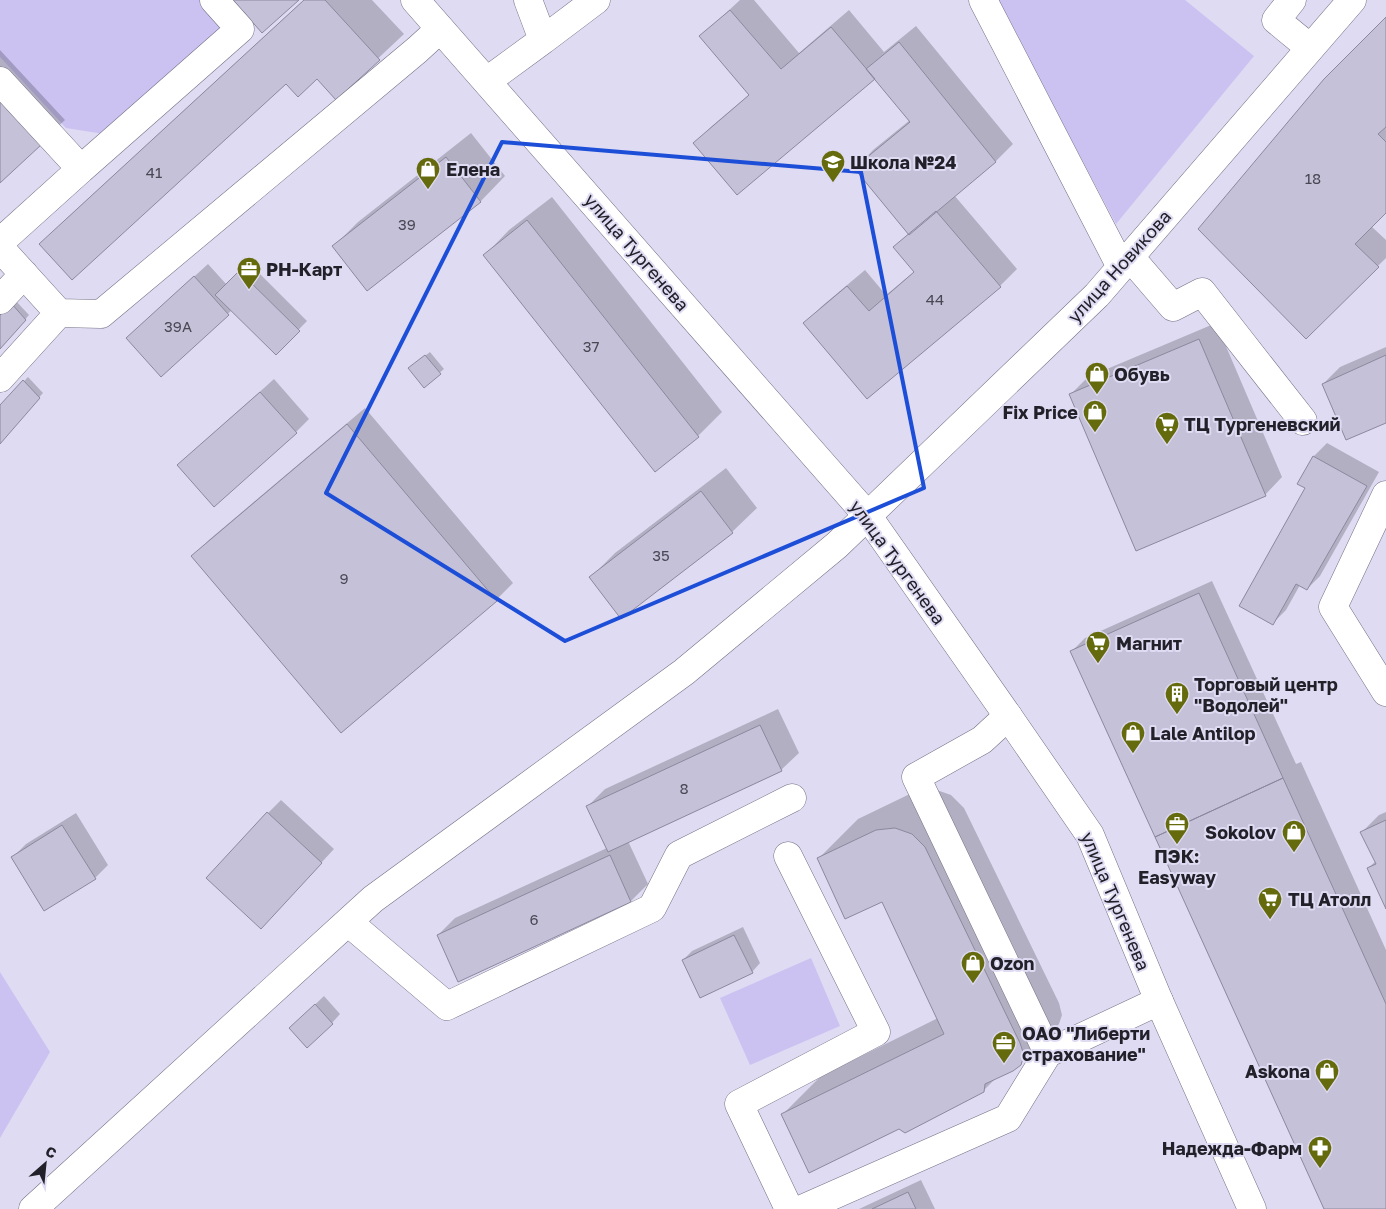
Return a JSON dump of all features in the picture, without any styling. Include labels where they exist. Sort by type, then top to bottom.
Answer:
[{"type":"street","points":[[0,242],[240,29],[214,0]]},
{"type":"street","name":"улица Тургенева","points":[[415,0],[868,515],[1008,716],[1090,835],[1159,1001],[1252,1209]]},
{"type":"street","points":[[528,0],[543,40]]},
{"type":"street","points":[[487,81],[596,0]]},
{"type":"street","points":[[983,0],[1126,262],[1173,307],[1202,292],[1303,421]]},
{"type":"street","points":[[1292,0],[1276,20],[1310,48]]},
{"type":"street","name":"улица Новикова","points":[[33,1209],[373,899],[684,672],[837,545],[1098,295],[1352,0]]},
{"type":"street","points":[[0,248],[59,313],[101,314],[440,29]]},
{"type":"street","points":[[0,81],[81,169]]},
{"type":"street","points":[[0,300],[24,274]]},
{"type":"street","points":[[0,378],[59,313]]},
{"type":"street","points":[[1386,495],[1333,606],[1386,692]]},
{"type":"street","points":[[1008,716],[982,740],[916,777],[1048,1052]]},
{"type":"street","points":[[348,922],[447,1006],[652,908],[679,855],[792,798]]},
{"type":"street","points":[[788,856],[876,1032],[739,1104],[789,1209]]},
{"type":"street","points":[[802,1209],[1008,1118],[1048,1052],[1159,1001]]},
{"type":"highlighted area","points":[[502,142],[861,172],[924,488],[565,641],[326,493]]},
{"type":"shaded area","points":[[0,0],[201,0],[226,28],[104,134],[66,128],[0,57]]},
{"type":"shaded area","points":[[997,0],[1185,0],[1254,56],[1116,224]]},
{"type":"shaded area","points":[[811,958],[840,1026],[750,1065],[720,998]]},
{"type":"shaded area","points":[[0,972],[50,1052],[0,1138]]},
{"type":"building","points":[[233,0],[299,0],[262,33]]},
{"type":"building","points":[[304,0],[325,0],[380,60],[336,100],[317,79],[298,97],[286,84],[72,280],[39,244]]},
{"type":"building","points":[[730,10],[781,69],[831,27],[875,79],[737,195],[693,143],[749,95],[699,36]]},
{"type":"building","points":[[1386,17],[1386,127],[1378,134],[1386,142],[1386,213],[1355,244],[1379,267],[1306,339],[1198,229],[1324,79]]},
{"type":"building","points":[[899,42],[996,162],[909,235],[854,168],[910,122],[866,69]]},
{"type":"building","points":[[0,101],[41,145],[0,183]]},
{"type":"building","points":[[446,157],[481,202],[367,291],[332,246]]},
{"type":"building","points":[[936,211],[1001,287],[867,399],[803,323],[847,286],[869,311],[914,272],[893,247]]},
{"type":"building","points":[[527,220],[699,437],[655,472],[483,255]]},
{"type":"building","points":[[239,271],[300,331],[276,355],[215,295]]},
{"type":"building","points":[[194,276],[229,315],[161,377],[126,338]]},
{"type":"building","points":[[11,303],[26,320],[0,349],[0,315]]},
{"type":"building","name":"ТЦ Тургеневский","points":[[1199,339],[1266,496],[1136,551],[1069,394]]},
{"type":"building","points":[[425,355],[441,374],[424,388],[408,368]]},
{"type":"building","points":[[1386,355],[1386,423],[1346,440],[1322,384]]},
{"type":"building","points":[[23,380],[40,398],[0,444],[0,405]]},
{"type":"building","points":[[260,392],[297,433],[214,507],[177,465]]},
{"type":"building","points":[[347,424],[497,601],[341,733],[191,556]]},
{"type":"building","points":[[1313,456],[1367,486],[1307,590],[1296,584],[1273,625],[1239,606],[1305,488],[1297,484]]},
{"type":"building","points":[[701,491],[733,533],[621,619],[589,577]]},
{"type":"building","name":"Торговый центр \"Водолей\"","points":[[1199,593],[1283,778],[1155,837],[1070,651]]},
{"type":"building","points":[[760,725],[782,771],[608,852],[586,806]]},
{"type":"building","name":"ТЦ Атолл","points":[[1283,778],[1386,1004],[1386,1209],[1324,1209],[1155,837]]},
{"type":"building","points":[[267,812],[322,863],[261,929],[206,878]]},
{"type":"building","points":[[1386,820],[1386,909],[1367,868],[1376,864],[1360,832]]},
{"type":"building","points":[[62,825],[96,879],[44,911],[11,857]]},
{"type":"building","points":[[895,828],[912,834],[925,847],[1020,1043],[1024,1055],[1021,1065],[1013,1071],[985,1084],[984,1092],[905,1133],[899,1129],[809,1173],[781,1114],[944,1034],[882,902],[845,919],[817,858],[876,830]]},
{"type":"building","points":[[610,855],[631,902],[458,982],[437,935]]},
{"type":"building","points":[[734,935],[753,973],[700,998],[682,960]]},
{"type":"building","points":[[315,1004],[333,1024],[307,1048],[289,1028]]},
{"type":"building","points":[[908,1192],[916,1209],[872,1209]]},
{"type":"place","name":"Школа №24","points":[[833,183]]},
{"type":"place","name":"Елена","points":[[428,190]]},
{"type":"place","name":"РН-Карт","points":[[249,290]]},
{"type":"place","name":"Обувь","points":[[1097,395]]},
{"type":"place","name":"Fix Price","points":[[1095,433]]},
{"type":"place","name":"ТЦ Тургеневский","points":[[1167,445]]},
{"type":"place","name":"Магнит","points":[[1098,664]]},
{"type":"place","name":"Торговый центр \"Водолей\"","points":[[1177,715]]},
{"type":"place","name":"Lale Antilop","points":[[1133,754]]},
{"type":"place","name":"ПЭК: Easyway","points":[[1177,845]]},
{"type":"place","name":"Sokolov","points":[[1294,853]]},
{"type":"place","name":"ТЦ Атолл","points":[[1270,920]]},
{"type":"place","name":"Ozon","points":[[973,984]]},
{"type":"place","name":"ОАО \"Либерти страхование\"","points":[[1004,1064]]},
{"type":"place","name":"Askona","points":[[1327,1092]]},
{"type":"place","name":"Надежда-Фарм","points":[[1320,1169]]}]
